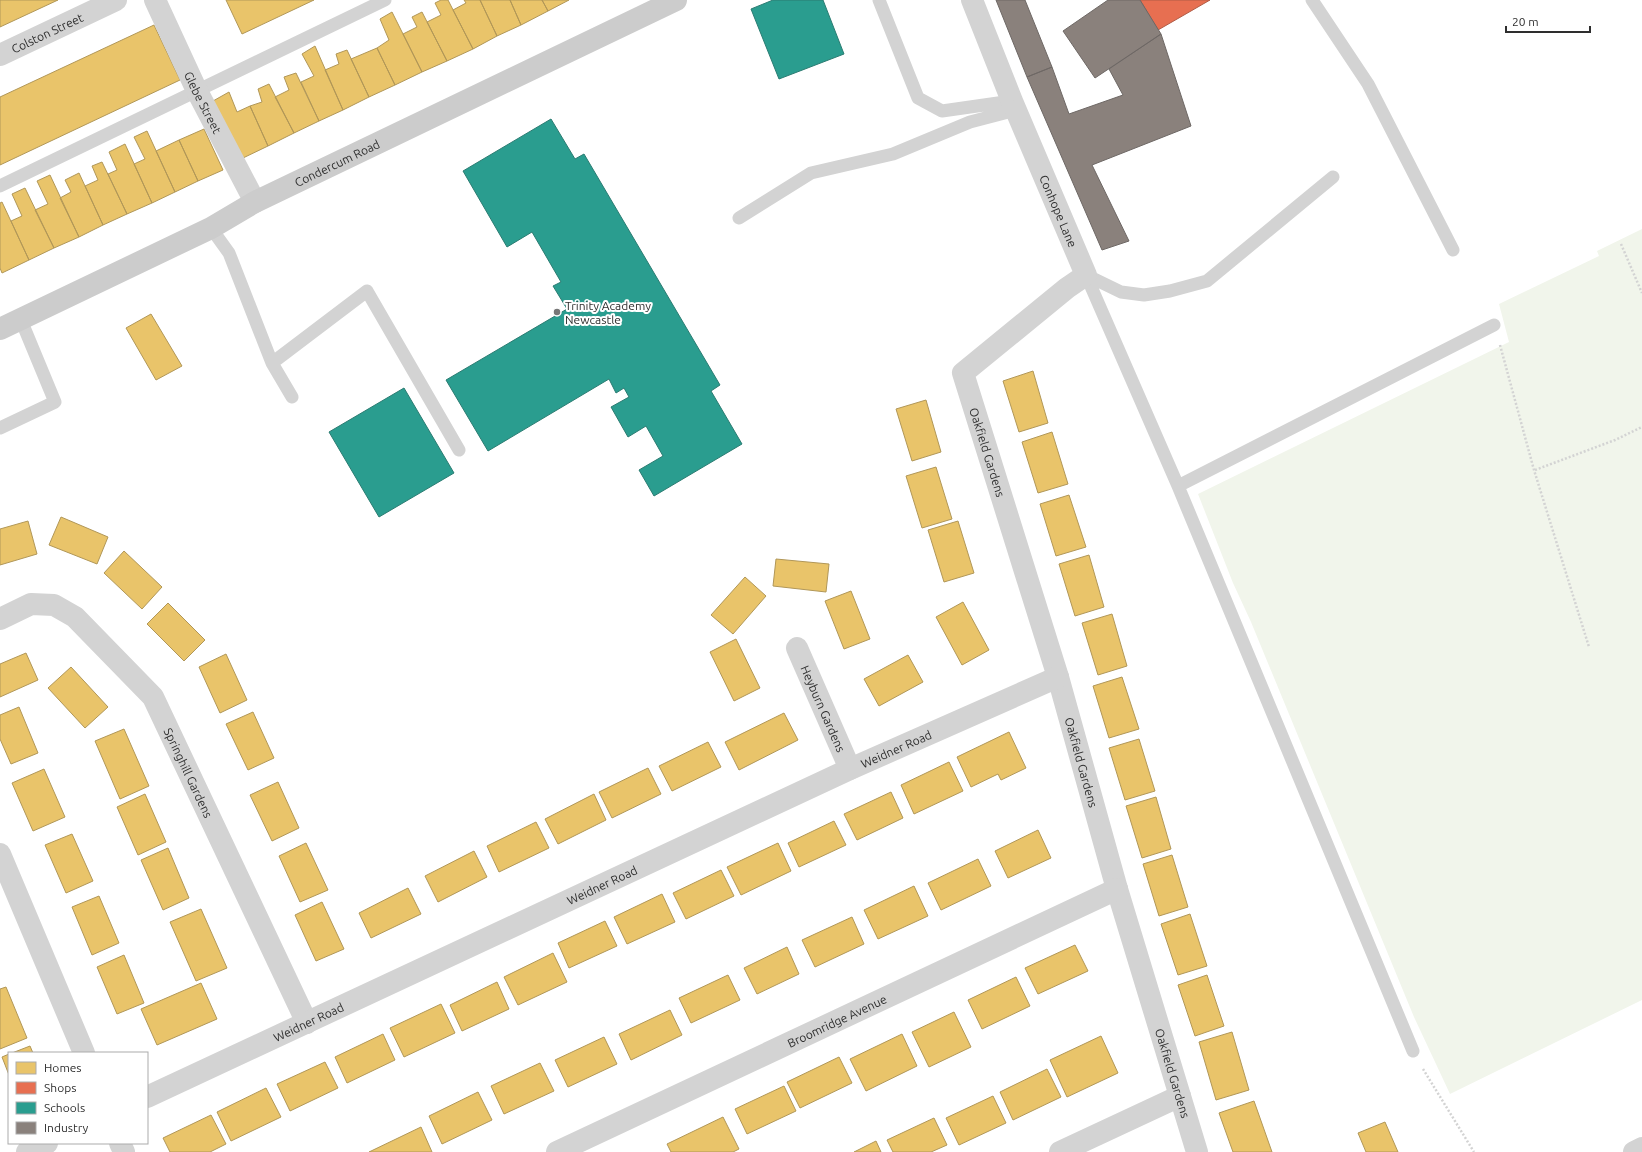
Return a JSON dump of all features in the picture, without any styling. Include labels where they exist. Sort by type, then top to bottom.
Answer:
[{"type":"main road","name":"Condercum Road","points":[[0,329],[211,228],[255,202],[676,0]]},
{"type":"street","name":"Colston Street","points":[[0,55],[116,0]]},
{"type":"street","name":"Glebe Street","points":[[155,0],[196,91],[255,202]]},
{"type":"street","name":"Conhope Lane","points":[[972,0],[1014,106],[1086,275]]},
{"type":"street","name":"Oakfield Gardens","points":[[1086,275],[1067,288],[963,373],[1058,676],[1117,889],[1197,1152]]},
{"type":"street","name":"Springhill Gardens","points":[[0,619],[31,604],[54,605],[75,617],[153,698],[307,1023]]},
{"type":"street","name":"Heyburn Gardens","points":[[796,648],[850,769]]},
{"type":"street","name":"Weidner Road","points":[[148,1097],[850,769],[1058,676]]},
{"type":"street","points":[[0,854],[84,1052]]},
{"type":"street","name":"Broomridge Avenue","points":[[557,1152],[1117,889]]},
{"type":"street","points":[[1060,1152],[1180,1096]]},
{"type":"street","points":[[27,1152],[44,1144]]},
{"type":"street","points":[[1634,1152],[1642,1148]]},
{"type":"lane","points":[[0,186],[385,0]]},
{"type":"lane","points":[[879,0],[918,98],[942,110],[1014,106]]},
{"type":"lane","points":[[1312,0],[1368,84],[1453,250]]},
{"type":"lane","points":[[739,218],[811,172],[893,154],[970,122],[1014,106]]},
{"type":"lane","points":[[1086,275],[1121,292],[1144,295],[1170,291],[1207,281],[1333,177]]},
{"type":"lane","points":[[211,228],[228,253],[272,363],[292,397]]},
{"type":"lane","points":[[1086,275],[1178,486],[1413,1051]]},
{"type":"lane","points":[[272,363],[367,291],[459,450]]},
{"type":"lane","points":[[0,428],[55,402],[21,320]]},
{"type":"lane","points":[[1178,486],[1494,325]]},
{"type":"path","points":[[1621,244],[1642,293]]},
{"type":"path","points":[[1494,325],[1534,470],[1589,647]]},
{"type":"path","points":[[1534,470],[1615,440],[1642,427]]},
{"type":"path","points":[[1413,1051],[1474,1152]]},
{"type":"shaded area","points":[[1642,229],[1642,1000],[1450,1094],[1414,1017],[1251,622],[1233,583],[1198,494],[1509,342],[1499,304],[1599,256],[1597,251]]},
{"type":"building: Homes","points":[[0,0],[58,0],[0,27]]},
{"type":"building: Homes","points":[[226,0],[314,0],[242,34]]},
{"type":"building: Homes","points":[[441,0],[448,0],[473,49],[447,61],[427,22],[441,15],[435,3]]},
{"type":"building: Homes","points":[[464,0],[480,0],[497,36],[473,49],[453,10],[466,3]]},
{"type":"building: Homes","points":[[480,0],[510,0],[521,25],[497,36]]},
{"type":"building: Homes","points":[[510,0],[542,0],[548,11],[521,25]]},
{"type":"building: Homes","points":[[542,0],[569,0],[548,11]]},
{"type":"building: Homes","points":[[392,12],[422,72],[395,85],[377,48],[389,40],[380,19]]},
{"type":"building: Homes","points":[[422,12],[447,61],[422,72],[403,34],[417,27],[412,17]]},
{"type":"building: Homes","points":[[154,25],[180,80],[0,165],[0,97]]},
{"type":"building: Homes","points":[[315,46],[343,110],[319,121],[301,82],[314,76],[302,54]]},
{"type":"building: Homes","points":[[377,48],[395,85],[369,97],[351,59]]},
{"type":"building: Homes","points":[[347,50],[369,97],[343,110],[325,70],[339,64],[336,54]]},
{"type":"building: Homes","points":[[296,73],[319,121],[294,133],[275,97],[289,90],[284,77]]},
{"type":"building: Homes","points":[[269,84],[294,133],[268,146],[250,106],[262,102],[258,89]]},
{"type":"building: Homes","points":[[229,92],[237,112],[250,106],[268,146],[243,158],[213,101]]},
{"type":"building: Homes","points":[[204,129],[223,170],[198,181],[179,140]]},
{"type":"building: Homes","points":[[147,131],[175,192],[152,203],[134,164],[145,159],[134,137]]},
{"type":"building: Homes","points":[[179,140],[198,181],[175,192],[156,151]]},
{"type":"building: Homes","points":[[125,144],[152,203],[127,214],[108,174],[117,170],[109,152]]},
{"type":"building: Homes","points":[[102,162],[127,214],[103,225],[85,186],[98,180],[92,166]]},
{"type":"building: Homes","points":[[79,173],[103,225],[79,237],[60,198],[71,192],[65,180]]},
{"type":"building: Homes","points":[[50,175],[79,237],[54,248],[35,210],[48,204],[37,181]]},
{"type":"building: Homes","points":[[25,188],[54,248],[29,260],[11,221],[22,216],[12,194]]},
{"type":"building: Homes","points":[[2,202],[29,260],[2,273],[0,268],[0,203]]},
{"type":"building: Homes","points":[[151,314],[182,366],[156,380],[126,328]]},
{"type":"building: Homes","points":[[1033,371],[1048,423],[1019,432],[1003,381]]},
{"type":"building: Homes","points":[[926,400],[941,452],[912,461],[896,409]]},
{"type":"building: Homes","points":[[1052,432],[1068,484],[1038,493],[1022,442]]},
{"type":"building: Homes","points":[[936,467],[952,519],[922,528],[906,476]]},
{"type":"building: Homes","points":[[1069,495],[1086,547],[1056,556],[1040,504]]},
{"type":"building: Homes","points":[[61,517],[108,537],[97,564],[49,545]]},
{"type":"building: Homes","points":[[28,521],[37,554],[0,565],[0,529]]},
{"type":"building: Homes","points":[[958,521],[974,573],[944,582],[928,530]]},
{"type":"building: Homes","points":[[124,551],[162,587],[142,609],[104,573]]},
{"type":"building: Homes","points":[[1089,555],[1104,607],[1075,616],[1059,564]]},
{"type":"building: Homes","points":[[776,559],[829,564],[826,592],[773,586]]},
{"type":"building: Homes","points":[[745,577],[766,596],[733,634],[711,615]]},
{"type":"building: Homes","points":[[851,591],[870,639],[844,649],[825,601]]},
{"type":"building: Homes","points":[[963,602],[989,650],[962,665],[936,617]]},
{"type":"building: Homes","points":[[168,603],[205,640],[184,661],[147,624]]},
{"type":"building: Homes","points":[[1112,614],[1127,666],[1098,675],[1082,623]]},
{"type":"building: Homes","points":[[736,639],[760,688],[734,701],[710,652]]},
{"type":"building: Homes","points":[[26,653],[38,680],[0,697],[0,664]]},
{"type":"building: Homes","points":[[226,654],[247,700],[220,713],[199,667]]},
{"type":"building: Homes","points":[[908,655],[923,682],[879,706],[864,679]]},
{"type":"building: Homes","points":[[71,667],[108,707],[85,728],[48,688]]},
{"type":"building: Homes","points":[[1122,677],[1139,729],[1109,738],[1093,686]]},
{"type":"building: Homes","points":[[19,707],[38,753],[11,764],[0,739],[0,715]]},
{"type":"building: Homes","points":[[253,712],[274,758],[248,770],[226,724]]},
{"type":"building: Homes","points":[[784,713],[798,740],[739,770],[725,742]]},
{"type":"building: Homes","points":[[124,729],[149,786],[120,799],[95,741]]},
{"type":"building: Homes","points":[[1009,732],[1026,768],[1001,780],[998,774],[971,787],[957,757]]},
{"type":"building: Homes","points":[[1139,739],[1155,791],[1125,800],[1109,748]]},
{"type":"building: Homes","points":[[708,742],[721,767],[672,791],[659,766]]},
{"type":"building: Homes","points":[[949,762],[963,791],[914,814],[901,785]]},
{"type":"building: Homes","points":[[648,768],[661,794],[612,818],[599,792]]},
{"type":"building: Homes","points":[[44,769],[65,817],[33,831],[12,783]]},
{"type":"building: Homes","points":[[278,782],[299,828],[272,841],[250,795]]},
{"type":"building: Homes","points":[[891,792],[903,818],[857,840],[844,814]]},
{"type":"building: Homes","points":[[145,794],[166,842],[138,855],[117,807]]},
{"type":"building: Homes","points":[[594,794],[606,820],[558,844],[545,819]]},
{"type":"building: Homes","points":[[1156,797],[1171,849],[1142,858],[1126,806]]},
{"type":"building: Homes","points":[[834,821],[846,845],[799,867],[788,843]]},
{"type":"building: Homes","points":[[536,822],[549,848],[499,872],[487,846]]},
{"type":"building: Homes","points":[[1038,830],[1051,858],[1008,878],[995,851]]},
{"type":"building: Homes","points":[[72,834],[93,881],[66,893],[45,845]]},
{"type":"building: Homes","points":[[306,843],[328,890],[300,902],[279,856]]},
{"type":"building: Homes","points":[[778,843],[791,871],[741,895],[727,867]]},
{"type":"building: Homes","points":[[168,848],[189,898],[163,910],[141,860]]},
{"type":"building: Homes","points":[[474,851],[487,877],[438,902],[425,876]]},
{"type":"building: Homes","points":[[1172,855],[1188,907],[1159,916],[1143,864]]},
{"type":"building: Homes","points":[[978,859],[991,886],[941,910],[928,883]]},
{"type":"building: Homes","points":[[721,870],[734,896],[686,919],[673,893]]},
{"type":"building: Homes","points":[[914,886],[928,916],[878,939],[864,910]]},
{"type":"building: Homes","points":[[408,888],[421,914],[371,938],[359,913]]},
{"type":"building: Homes","points":[[662,894],[675,922],[627,944],[614,917]]},
{"type":"building: Homes","points":[[99,896],[119,943],[92,955],[72,907]]},
{"type":"building: Homes","points":[[322,902],[344,949],[316,961],[295,915]]},
{"type":"building: Homes","points":[[201,909],[227,968],[196,981],[170,922]]},
{"type":"building: Homes","points":[[1190,914],[1207,966],[1178,975],[1161,924]]},
{"type":"building: Homes","points":[[852,917],[864,944],[815,967],[802,940]]},
{"type":"building: Homes","points":[[605,921],[617,946],[569,968],[558,943]]},
{"type":"building: Homes","points":[[1075,945],[1088,971],[1038,994],[1025,968]]},
{"type":"building: Homes","points":[[787,947],[799,974],[757,994],[744,968]]},
{"type":"building: Homes","points":[[553,953],[567,982],[518,1005],[504,977]]},
{"type":"building: Homes","points":[[124,955],[144,1003],[117,1014],[97,967]]},
{"type":"building: Homes","points":[[728,975],[740,1000],[691,1023],[679,998]]},
{"type":"building: Homes","points":[[1207,975],[1224,1026],[1195,1036],[1178,985]]},
{"type":"building: Homes","points":[[1016,977],[1030,1006],[982,1029],[968,1000]]},
{"type":"building: Homes","points":[[497,982],[509,1009],[462,1031],[450,1005]]},
{"type":"building: Homes","points":[[201,983],[217,1019],[157,1045],[141,1009]]},
{"type":"building: Homes","points":[[6,987],[27,1038],[0,1049],[0,989]]},
{"type":"building: Homes","points":[[441,1004],[455,1033],[404,1057],[390,1028]]},
{"type":"building: Homes","points":[[670,1010],[682,1035],[631,1060],[619,1034]]},
{"type":"building: Homes","points":[[954,1012],[971,1047],[929,1067],[912,1032]]},
{"type":"building: Homes","points":[[1232,1032],[1249,1090],[1216,1100],[1199,1042]]},
{"type":"building: Homes","points":[[383,1034],[395,1060],[347,1083],[335,1057]]},
{"type":"building: Homes","points":[[902,1034],[917,1066],[866,1091],[850,1059]]},
{"type":"building: Homes","points":[[1101,1036],[1118,1073],[1067,1097],[1050,1060]]},
{"type":"building: Homes","points":[[604,1037],[617,1064],[568,1087],[555,1060]]},
{"type":"building: Homes","points":[[30,1046],[33,1052],[15,1052]]},
{"type":"building: Homes","points":[[8,1054],[8,1072],[2,1057]]},
{"type":"building: Homes","points":[[839,1057],[852,1083],[800,1108],[787,1082]]},
{"type":"building: Homes","points":[[325,1062],[338,1088],[290,1111],[277,1084]]},
{"type":"building: Homes","points":[[540,1063],[554,1091],[504,1114],[491,1086]]},
{"type":"building: Homes","points":[[1047,1069],[1061,1097],[1013,1120],[1000,1092]]},
{"type":"building: Homes","points":[[784,1086],[796,1111],[747,1134],[735,1109]]},
{"type":"building: Homes","points":[[266,1088],[281,1117],[231,1141],[217,1112]]},
{"type":"building: Homes","points":[[478,1092],[492,1120],[442,1144],[429,1116]]},
{"type":"building: Homes","points":[[993,1096],[1006,1123],[959,1145],[946,1118]]},
{"type":"building: Homes","points":[[1254,1101],[1272,1152],[1233,1152],[1219,1113]]},
{"type":"building: Homes","points":[[211,1115],[226,1144],[210,1152],[170,1152],[163,1138]]},
{"type":"building: Homes","points":[[723,1117],[739,1149],[733,1152],[671,1152],[667,1144]]},
{"type":"building: Homes","points":[[934,1118],[947,1145],[931,1152],[893,1152],[887,1140]]},
{"type":"building: Homes","points":[[1385,1122],[1398,1152],[1366,1152],[1358,1133]]},
{"type":"building: Homes","points":[[421,1127],[432,1152],[369,1152]]},
{"type":"building: Homes","points":[[876,1141],[881,1152],[854,1152]]},
{"type":"building: Shops","points":[[1140,0],[1210,0],[1158,30]]},
{"type":"building: Schools","points":[[773,0],[823,0],[844,54],[779,79],[751,9]]},
{"type":"building: Schools","points":[[551,119],[575,159],[584,154],[720,385],[711,391],[742,444],[654,496],[639,470],[663,456],[646,426],[628,437],[611,407],[629,397],[624,388],[616,393],[609,379],[488,451],[446,380],[567,309],[553,286],[561,282],[532,232],[507,247],[463,171]]},
{"type":"building: Schools","points":[[404,388],[454,473],[379,517],[329,432]]},
{"type":"building: Industry","points":[[996,0],[1025,0],[1052,67],[1027,77]]},
{"type":"building: Industry","points":[[1108,0],[1140,0],[1161,34],[1095,78],[1063,31]]},
{"type":"building: Industry","points":[[1161,34],[1191,126],[1092,165],[1129,241],[1102,250],[1027,77],[1052,67],[1069,114],[1123,95],[1109,69]]},
{"type":"place","name":"Trinity Academy Newcastle","points":[[557,312]]}]
